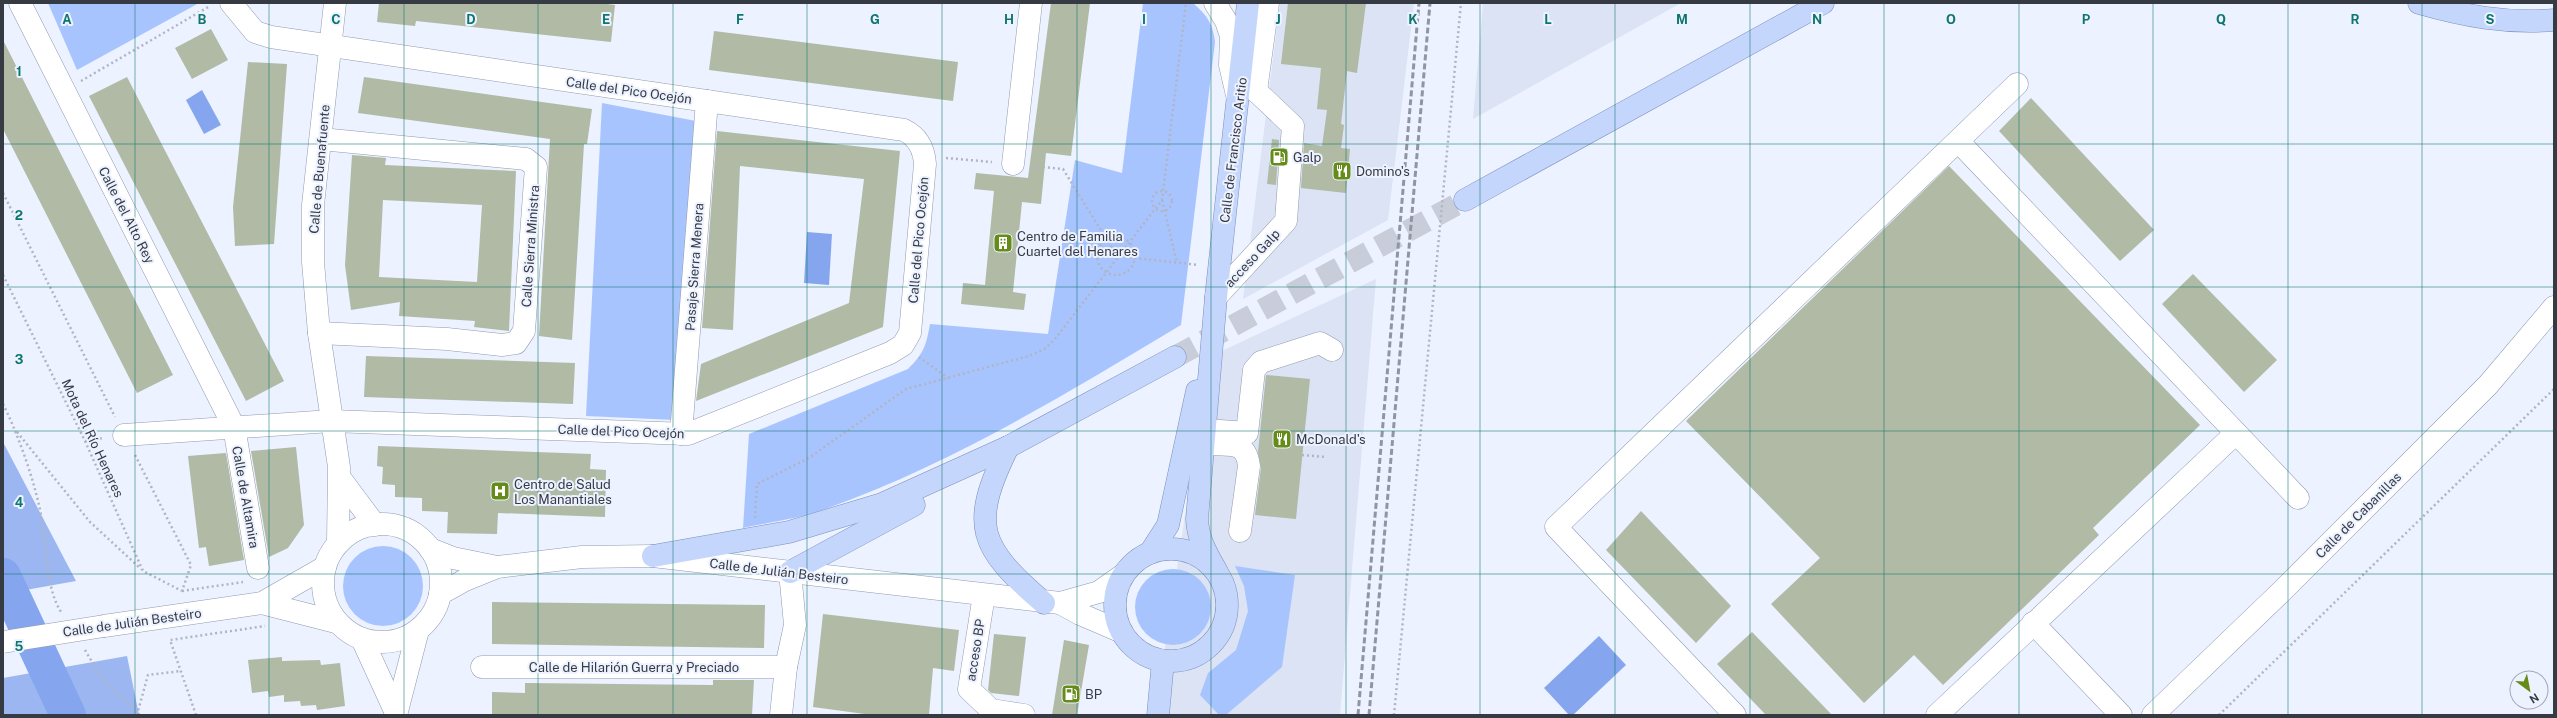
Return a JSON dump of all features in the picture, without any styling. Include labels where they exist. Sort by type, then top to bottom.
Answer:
[{"type":"main road","name":"Calle de Francisco Aritio","points":[[1217,572],[1204,549],[1198,532],[1219,268],[1252,52],[1248,3]]},
{"type":"main road","points":[[2419,3],[2450,12],[2485,19],[2518,22],[2554,20]]},
{"type":"main road","points":[[1465,200],[1821,4]]},
{"type":"main road","name":"Calle de Francisco Aritio","points":[[1150,553],[1168,525],[1216,297]]},
{"type":"main road","points":[[653,556],[796,530],[863,511],[919,489],[1008,447],[1175,357]]},
{"type":"main road","points":[[790,572],[972,474],[1008,447]]},
{"type":"main road","points":[[1008,447],[995,474],[985,504],[987,535],[1000,562],[1052,603]]},
{"type":"main road","points":[[1168,549],[1187,551],[1204,559],[1217,572],[1227,592],[1228,614],[1220,635],[1205,651],[1185,660],[1163,661],[1144,655],[1128,642],[1122,632],[1114,608],[1116,591],[1123,575],[1136,562],[1150,553],[1168,549]]},
{"type":"main road","points":[[1158,715],[1163,661]]},
{"type":"street","name":"Calle del Alto Rey","points":[[20,3],[234,427]]},
{"type":"street","points":[[231,3],[250,28],[262,35],[330,46]]},
{"type":"street","name":"Calle de Buenafuente","points":[[335,3],[313,205],[313,262],[319,333],[340,478],[338,543]]},
{"type":"street","points":[[1013,164],[1032,3]]},
{"type":"street","points":[[1215,3],[1226,21],[1231,36],[1230,65],[1245,91]]},
{"type":"street","points":[[1252,52],[1268,3]]},
{"type":"street","name":"Calle del Pico Ocejón","points":[[330,46],[904,130],[914,136],[923,149],[924,156],[910,333],[903,345],[890,353],[694,433],[681,434],[331,421]]},
{"type":"street","points":[[1735,715],[1556,527],[2017,84]]},
{"type":"street","name":"acceso Galp","points":[[1216,297],[1286,221],[1293,126],[1245,91]]},
{"type":"street","name":"Pasaje Sierra Menera","points":[[681,434],[707,101]]},
{"type":"street","name":"Calle Sierra Ministra","points":[[319,333],[447,339],[502,345],[516,344],[524,331],[536,167],[526,159],[321,139]]},
{"type":"street","points":[[1958,141],[2298,498]]},
{"type":"street","name":"Calle de Cabanillas","points":[[2160,712],[2488,385],[2554,307]]},
{"type":"street","points":[[1205,437],[1247,433],[1254,370],[1261,362],[1320,343],[1332,350]]},
{"type":"street","name":"Calle de Altamira","points":[[124,435],[331,421]]},
{"type":"street","name":"Calle de Altamira","points":[[234,427],[258,568]]},
{"type":"street","points":[[1937,715],[2236,433]]},
{"type":"street","points":[[1205,437],[1239,446],[1244,450],[1248,457],[1249,466],[1240,532]]},
{"type":"street","name":"Calle de Buenafuente","points":[[340,478],[375,524]]},
{"type":"street","points":[[375,524],[400,527],[422,540],[430,549],[438,563],[441,578],[440,594],[428,620],[418,630],[401,640],[382,642],[362,639],[348,632],[336,622],[324,596],[325,568],[338,543],[355,531],[375,524]]},
{"type":"street","name":"Calle de Julián Besteiro","points":[[430,549],[454,558],[497,567]]},
{"type":"street","name":"Calle de Julián Besteiro","points":[[440,594],[465,580],[497,567],[582,557],[653,556],[1052,603],[1122,632]]},
{"type":"street","name":"Calle de Julián Besteiro","points":[[3,642],[262,603],[325,568]]},
{"type":"street","points":[[781,715],[786,667],[795,625],[790,572]]},
{"type":"street","name":"Calle de Julián Besteiro","points":[[1052,603],[1099,592],[1123,575]]},
{"type":"street","name":"acceso BP","points":[[984,595],[969,689],[991,710],[1024,715]]},
{"type":"street","name":"Calle de Julián Besteiro","points":[[262,603],[336,622]]},
{"type":"street","points":[[2033,623],[2122,715]]},
{"type":"street","points":[[396,714],[418,630]]},
{"type":"street","points":[[362,639],[396,714]]},
{"type":"street","name":"Calle de Hilarión Guerra y Preciado","points":[[482,667],[786,667]]},
{"type":"path","points":[[64,91],[216,3]]},
{"type":"path","points":[[1177,263],[1162,200],[1186,3]]},
{"type":"path","points":[[1394,715],[1461,3]]},
{"type":"path","points":[[924,156],[1063,168],[1117,256]]},
{"type":"path","points":[[1158,191],[1163,191],[1170,195],[1172,201],[1170,207],[1164,211],[1155,209],[1151,203],[1153,196],[1158,191]]},
{"type":"path","points":[[3,193],[191,565],[182,591],[143,571],[90,522],[16,430]]},
{"type":"path","points":[[753,539],[757,484],[809,458],[906,389],[1029,356],[1046,348],[1162,200]]},
{"type":"path","points":[[1121,237],[1129,241],[1135,250],[1135,258],[1130,269],[1125,272],[1114,274],[1106,271],[1099,264],[1097,252],[1107,239],[1121,237]]},
{"type":"path","points":[[1117,256],[1219,268]]},
{"type":"path","name":"Mota del Río Henares","points":[[3,274],[84,440],[143,571]]},
{"type":"path","points":[[903,345],[948,378]]},
{"type":"path","points":[[2219,715],[2554,389]]},
{"type":"path","points":[[3,404],[16,430],[42,519],[53,599],[65,618]]},
{"type":"path","points":[[1302,456],[1326,457]]},
{"type":"path","points":[[81,644],[104,682],[138,711]]},
{"type":"path","points":[[139,715],[138,711],[148,675],[181,671],[196,715]]},
{"type":"shaded area","points":[[48,3],[199,3],[77,70]]},
{"type":"shaded area","points":[[1143,3],[1193,3],[1202,12],[1211,25],[1215,42],[1181,325],[1009,425],[920,470],[875,490],[818,511],[797,517],[743,528],[749,434],[908,369],[924,349],[930,324],[1048,334],[1075,160],[1122,173]]},
{"type":"shaded area","points":[[1280,3],[1414,3],[1388,220],[1243,299]]},
{"type":"shaded area","points":[[1483,3],[1681,3],[1473,119]]},
{"type":"shaded area","points":[[202,90],[221,125],[204,134],[186,100]]},
{"type":"shaded area","points":[[602,103],[696,121],[675,420],[586,416]]},
{"type":"shaded area","points":[[807,232],[832,234],[829,285],[804,283]]},
{"type":"shaded area","points":[[1376,279],[1340,715],[1158,715],[1163,661],[1209,357]]},
{"type":"shaded area","points":[[3,442],[76,581],[3,594]]},
{"type":"shaded area","points":[[383,546],[398,549],[411,558],[420,571],[423,586],[420,601],[411,614],[398,623],[383,626],[368,623],[355,614],[346,601],[343,586],[346,571],[355,558],[368,549]]},
{"type":"shaded area","points":[[1235,566],[1295,575],[1282,667],[1226,715],[1219,715],[1200,695],[1208,673],[1236,650],[1248,611],[1244,586]]},
{"type":"shaded area","points":[[1173,569],[1187,572],[1200,580],[1208,593],[1211,607],[1208,621],[1200,634],[1187,642],[1173,645],[1159,642],[1146,634],[1138,621],[1135,607],[1138,593],[1146,580],[1159,572]]},
{"type":"shaded area","points":[[1599,636],[1626,665],[1573,715],[1569,715],[1544,688]]},
{"type":"shaded area","points":[[127,656],[139,715],[3,715],[3,678]]},
{"type":"building","points":[[379,3],[600,3],[615,5],[611,42],[416,21],[415,26],[377,22]]},
{"type":"building","points":[[1051,3],[1090,3],[1071,156],[1046,153],[1041,204],[1022,202],[1013,292],[1026,294],[1024,310],[961,304],[963,283],[985,285],[994,191],[974,189],[976,173],[1028,178]]},
{"type":"building","points":[[1288,3],[1366,3],[1357,73],[1347,71],[1341,124],[1344,125],[1341,148],[1350,149],[1346,193],[1301,188],[1304,143],[1322,146],[1327,110],[1317,109],[1321,68],[1281,64]]},
{"type":"building","points":[[211,29],[228,60],[192,79],[175,48]]},
{"type":"building","points":[[714,31],[958,62],[953,101],[709,70]]},
{"type":"building","points":[[3,40],[173,375],[137,393],[3,129]]},
{"type":"building","points":[[248,62],[287,64],[274,244],[235,246],[233,207]]},
{"type":"building","points":[[127,77],[284,381],[246,401],[89,96]]},
{"type":"building","points":[[364,77],[592,109],[587,144],[584,144],[572,340],[539,336],[550,139],[358,113]]},
{"type":"building","points":[[2031,98],[2154,230],[2120,261],[1999,131]]},
{"type":"building","points":[[717,131],[900,151],[883,327],[696,401],[701,364],[849,303],[864,179],[740,166],[733,330],[702,328]]},
{"type":"building","points":[[1272,139],[1279,140],[1276,185],[1267,184]]},
{"type":"building","points":[[352,155],[386,158],[385,165],[516,171],[509,331],[474,327],[475,321],[399,316],[400,302],[351,310],[345,265]],"holes":[[[383,200],[482,205],[477,282],[379,277]]]},
{"type":"building","points":[[1949,166],[2200,425],[2093,528],[2099,535],[1943,685],[1914,655],[1864,703],[1771,604],[1820,558],[1686,421]]},
{"type":"building","points":[[2193,274],[2277,360],[2244,392],[2162,304]]},
{"type":"building","points":[[366,356],[575,363],[573,404],[364,397]]},
{"type":"building","points":[[1266,375],[1310,379],[1296,519],[1255,515],[1261,468],[1258,452]]},
{"type":"building","name":"Centro de Salud Los Manantiales","points":[[378,446],[591,454],[590,469],[606,470],[605,517],[498,513],[497,534],[447,533],[448,512],[422,511],[422,498],[395,497],[395,485],[382,484],[383,467],[377,466]]},
{"type":"building","points":[[296,447],[304,525],[288,548],[269,557],[251,451]]},
{"type":"building","points":[[226,453],[244,560],[209,566],[206,547],[199,548],[188,456]]},
{"type":"building","points":[[1641,511],[1731,606],[1696,643],[1606,550]]},
{"type":"building","points":[[492,602],[765,605],[764,648],[492,644]]},
{"type":"building","points":[[823,614],[959,630],[954,671],[933,668],[929,715],[872,715],[813,707]]},
{"type":"building","points":[[1752,632],[1832,715],[1766,715],[1717,664]]},
{"type":"building","points":[[994,634],[1026,637],[1019,696],[991,693],[988,690]]},
{"type":"building","points":[[1064,640],[1089,645],[1077,715],[1052,715]]},
{"type":"building","points":[[282,657],[282,661],[320,660],[321,665],[340,663],[345,706],[317,710],[316,705],[301,706],[300,701],[284,702],[284,695],[269,697],[268,691],[252,693],[248,660]]},
{"type":"building","points":[[713,680],[754,680],[752,715],[492,715],[492,692],[525,693],[525,683],[713,685]]},
{"type":"waterway","points":[[3,576],[68,715]]},
{"type":"tunnel","points":[[1175,357],[1465,200]]},
{"type":"railway","points":[[1358,715],[1419,3]]},
{"type":"railway","points":[[1369,715],[1430,3]]},
{"type":"place","name":"Galp","points":[[1279,157]]},
{"type":"place","name":"Domino's","points":[[1342,171]]},
{"type":"place","name":"Centro de Familia Cuartel del Henares","points":[[1003,243]]},
{"type":"place","name":"McDonald's","points":[[1282,439]]},
{"type":"place","name":"Centro de Salud Los Manantiales","points":[[500,491]]},
{"type":"place","name":"BP","points":[[1071,694]]}]
